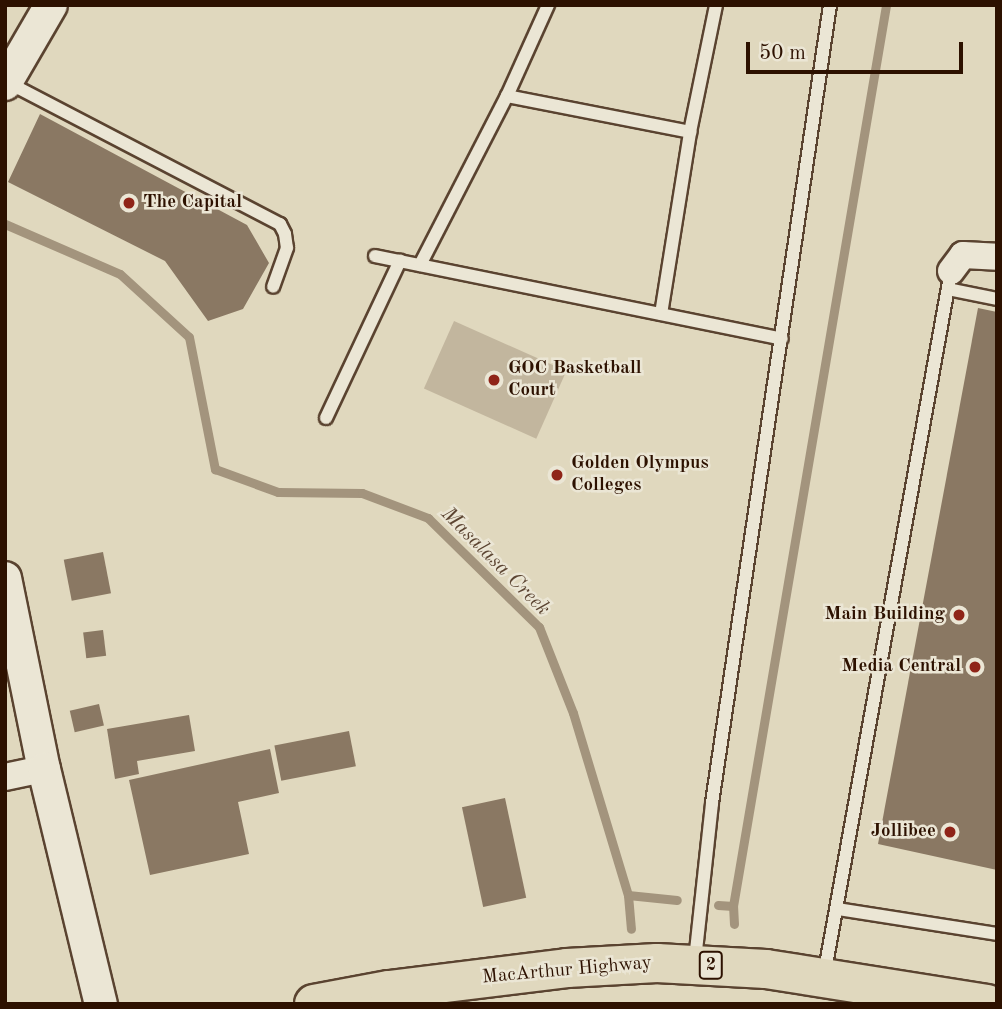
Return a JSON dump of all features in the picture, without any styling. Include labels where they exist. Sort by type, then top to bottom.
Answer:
[{"type":"highway","name":"MacArthur Highway","points":[[314,1004],[389,990],[567,968],[695,964],[824,976],[987,1004]]},
{"type":"street","points":[[6,83],[51,5]]},
{"type":"street","points":[[950,280],[963,255],[997,257]]},
{"type":"street","points":[[5,578],[44,769],[101,1004]]},
{"type":"street","points":[[5,777],[44,769]]},
{"type":"lane","points":[[420,265],[507,96],[548,5]]},
{"type":"lane","points":[[661,314],[690,132],[716,5]]},
{"type":"lane","points":[[695,964],[712,803],[830,5]]},
{"type":"lane","points":[[6,83],[280,224],[287,248],[273,287]]},
{"type":"lane","points":[[507,96],[690,132]]},
{"type":"lane","points":[[375,256],[782,339]]},
{"type":"lane","points":[[326,418],[400,261]]},
{"type":"lane","points":[[824,976],[950,280],[997,299]]},
{"type":"lane","points":[[838,909],[997,934]]},
{"type":"shaded area","name":"GOC Basketball Court","points":[[454,321],[566,371],[536,439],[424,389]]},
{"type":"building","name":"The Capital","points":[[40,114],[247,225],[269,263],[243,309],[208,321],[165,261],[8,182]]},
{"type":"building","name":"Main Building","points":[[978,308],[997,312],[997,870],[878,844]]},
{"type":"building","points":[[103,552],[111,593],[72,601],[64,560]]},
{"type":"building","points":[[103,630],[106,656],[86,658],[83,632]]},
{"type":"building","points":[[99,704],[104,725],[75,732],[70,711]]},
{"type":"building","points":[[189,715],[195,751],[137,761],[139,774],[115,779],[107,729]]},
{"type":"building","points":[[349,731],[356,766],[281,781],[274,746]]},
{"type":"building","points":[[270,749],[279,793],[238,802],[249,854],[150,875],[129,780]]},
{"type":"building","points":[[505,798],[526,898],[483,907],[462,807]]},
{"type":"waterway","points":[[734,924],[733,906],[886,5]]},
{"type":"waterway","name":"Masalasa Creek","points":[[5,224],[120,274],[189,337],[215,469],[278,492],[362,493],[428,518],[539,627],[573,713],[628,895],[631,929]]},
{"type":"waterway","points":[[628,895],[677,900]]},
{"type":"waterway","points":[[718,905],[733,906]]},
{"type":"place","name":"The Capital","points":[[129,203]]},
{"type":"place","name":"GOC Basketball Court","points":[[494,380]]},
{"type":"place","name":"Golden Olympus Colleges","points":[[557,475]]},
{"type":"place","name":"Main Building","points":[[959,615]]},
{"type":"place","name":"Media Central","points":[[975,667]]},
{"type":"place","name":"Jollibee","points":[[950,832]]}]
